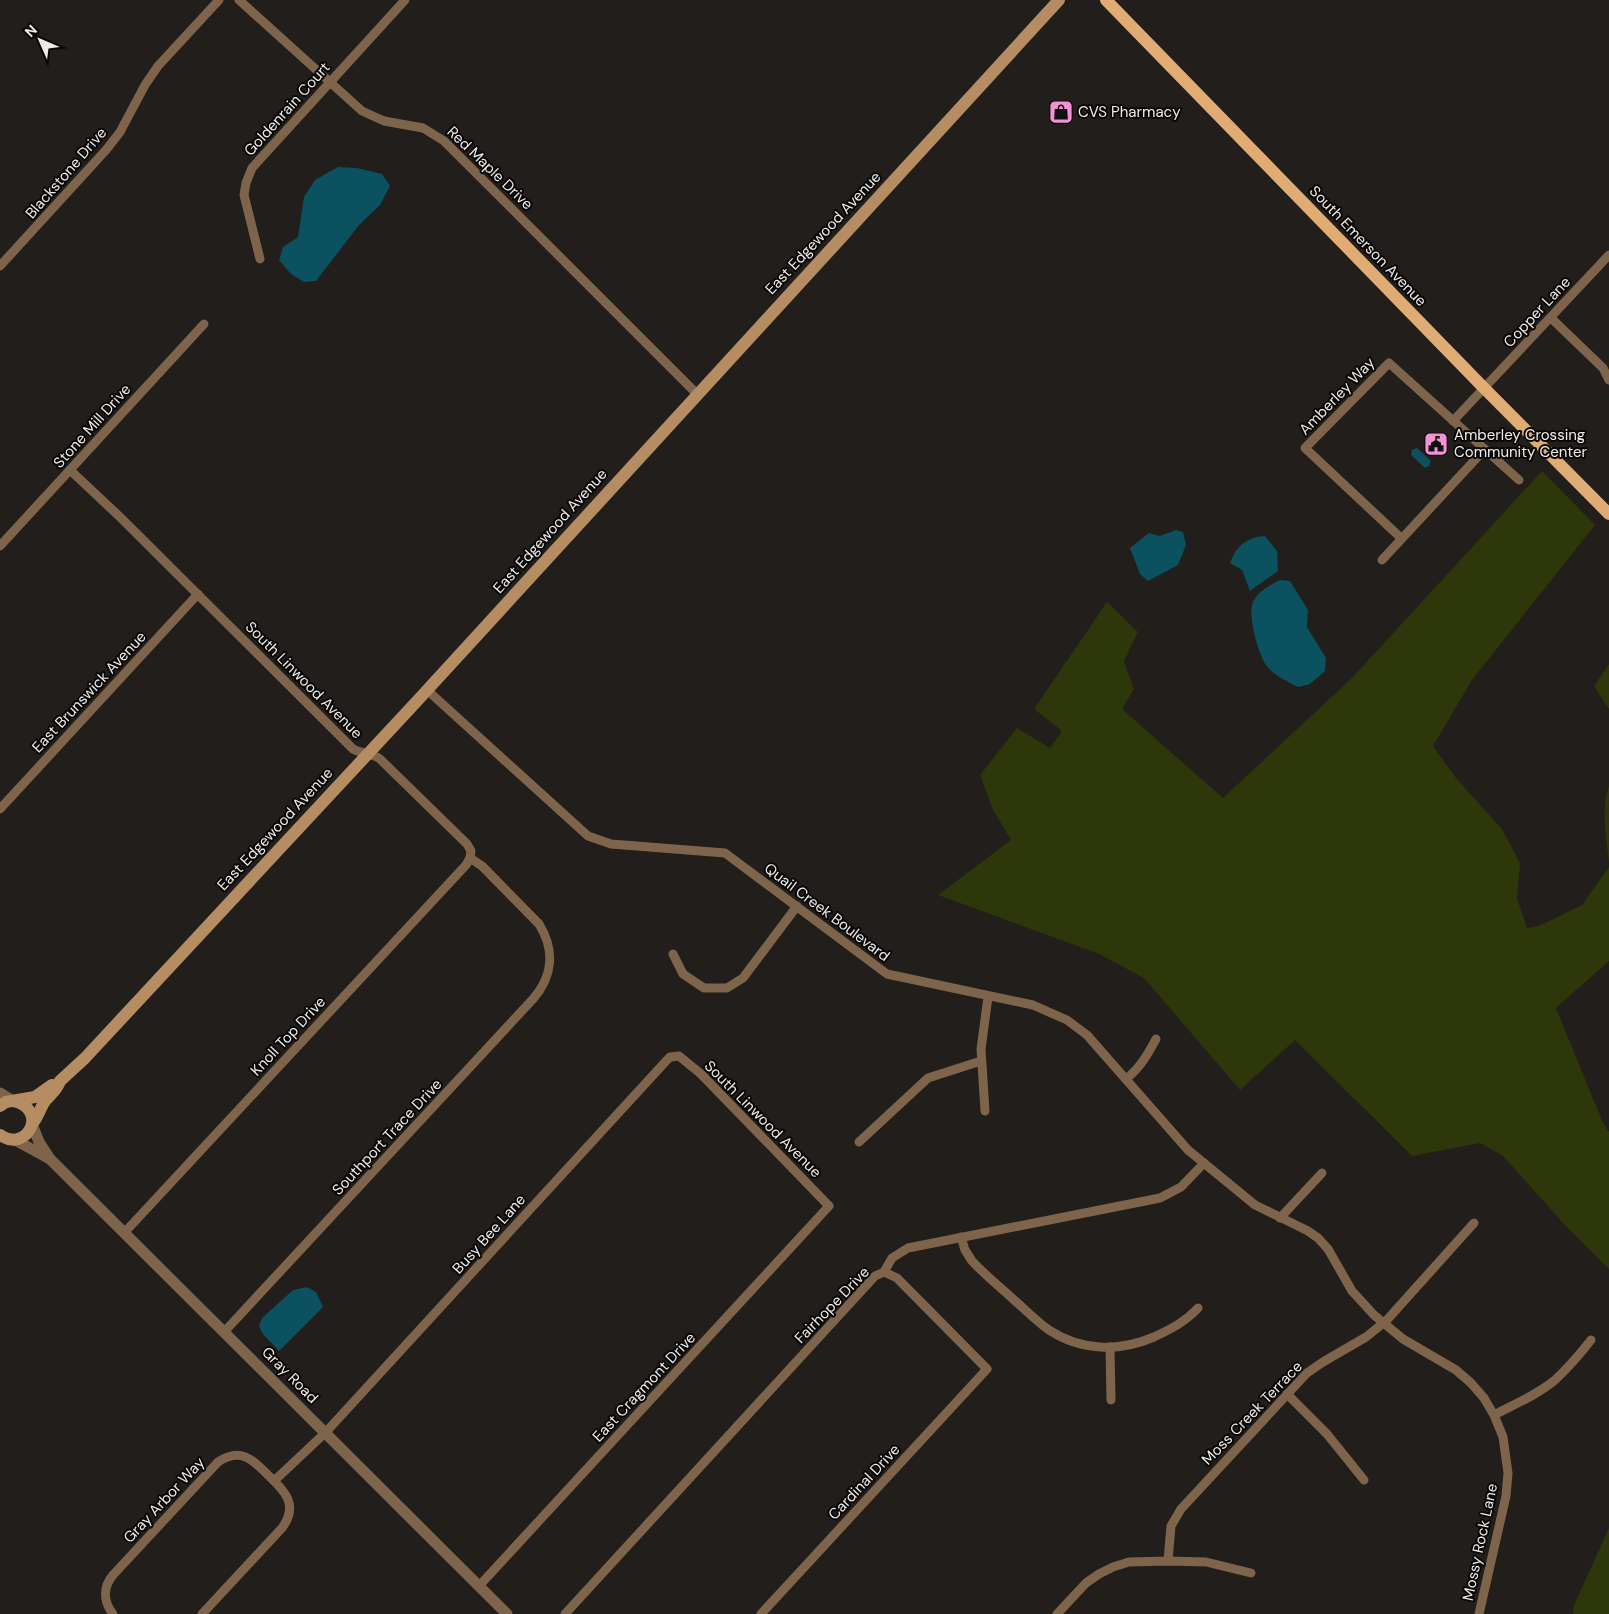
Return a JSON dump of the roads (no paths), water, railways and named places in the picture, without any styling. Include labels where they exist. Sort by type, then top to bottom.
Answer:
[{"type":"main road","name":"East Edgewood Avenue","points":[[15,1140],[26,1135],[45,1101],[60,1085],[60,1082],[85,1058],[427,690],[1060,0]]},
{"type":"main road","name":"South Emerson Avenue","points":[[1106,0],[1483,388],[1609,514]]},
{"type":"main road","name":"East Edgewood Avenue","points":[[0,1106],[13,1101],[35,1097],[56,1082],[60,1082]]},
{"type":"main road","points":[[13,1101],[21,1103],[30,1110],[32,1124]]},
{"type":"main road","points":[[0,1135],[8,1140],[15,1140]]},
{"type":"main road","points":[[0,1149],[15,1140]]},
{"type":"street","name":"Blackstone Drive","points":[[0,266],[101,157],[120,132],[145,85],[158,66],[219,0]]},
{"type":"street","name":"Red Maple Drive","points":[[239,0],[329,83],[368,115],[392,124],[412,125],[423,128],[444,141],[697,394]]},
{"type":"street","name":"Goldenrain Court","points":[[260,259],[244,195],[246,183],[257,162],[405,0]]},
{"type":"street","name":"Copper Lane","points":[[1453,421],[1609,255]]},
{"type":"street","points":[[1551,318],[1603,368],[1609,380]]},
{"type":"street","name":"Stone Mill Drive","points":[[0,546],[204,324]]},
{"type":"street","name":"Amberley Way","points":[[1401,538],[1305,448],[1389,363],[1453,421]]},
{"type":"street","points":[[1453,421],[1520,480]]},
{"type":"street","points":[[1382,560],[1485,449]]},
{"type":"street","name":"South Linwood Avenue","points":[[70,470],[122,518],[353,749],[380,758],[467,844],[471,851],[470,858],[482,866],[534,917],[544,932],[550,951]]},
{"type":"street","name":"East Brunswick Avenue","points":[[0,809],[198,594]]},
{"type":"street","name":"Quail Creek Boulevard","points":[[427,690],[588,836],[611,844],[725,853],[887,974],[1033,1006],[1067,1020],[1092,1040],[1181,1142],[1255,1205],[1280,1218]]},
{"type":"street","name":"Knoll Top Drive","points":[[125,1232],[466,865],[470,858]]},
{"type":"street","points":[[673,954],[684,974],[704,988],[727,988],[743,978],[797,906]]},
{"type":"street","name":"Southport Trace Drive","points":[[225,1331],[533,1000],[542,989],[548,977],[550,951]]},
{"type":"street","points":[[985,1111],[981,1061],[988,997]]},
{"type":"street","points":[[1126,1079],[1146,1057],[1156,1038]]},
{"type":"street","name":"South Linwood Avenue","points":[[674,1056],[682,1058],[701,1074],[829,1206]]},
{"type":"street","name":"Busy Bee Lane","points":[[274,1481],[326,1432],[667,1060],[674,1056]]},
{"type":"street","points":[[860,1142],[928,1078],[981,1061]]},
{"type":"street","points":[[0,1093],[13,1101]]},
{"type":"street","name":"Gray Road","points":[[32,1124],[39,1142],[50,1159],[225,1331],[507,1614]]},
{"type":"street","name":"Gray Road","points":[[15,1140],[50,1159]]},
{"type":"street","name":"Fairhope Drive","points":[[564,1614],[875,1276],[884,1272],[892,1258],[902,1251],[961,1237],[1160,1198],[1181,1187],[1204,1163]]},
{"type":"street","points":[[1280,1218],[1322,1173]]},
{"type":"street","name":"East Cragmont Drive","points":[[479,1586],[829,1206]]},
{"type":"street","name":"Mossy Rock Lane","points":[[1280,1218],[1308,1231],[1322,1242],[1352,1291],[1368,1310],[1403,1339],[1462,1375],[1484,1398],[1494,1415],[1506,1449],[1508,1476],[1506,1496],[1479,1614]]},
{"type":"street","name":"Moss Creek Terrace","points":[[1168,1561],[1170,1526],[1181,1509],[1286,1394],[1313,1368],[1366,1338],[1383,1324],[1474,1223]]},
{"type":"street","points":[[961,1237],[963,1247],[972,1261],[1043,1325],[1071,1341],[1094,1347],[1110,1348],[1141,1342],[1171,1330],[1198,1308]]},
{"type":"street","name":"Cardinal Drive","points":[[761,1614],[987,1369],[897,1278],[884,1272]]},
{"type":"street","points":[[1494,1415],[1535,1394],[1555,1380],[1591,1340]]},
{"type":"street","points":[[1110,1348],[1111,1400]]},
{"type":"street","points":[[1286,1394],[1322,1429],[1364,1480]]},
{"type":"street","name":"Gray Arbor Way","points":[[113,1614],[105,1596],[108,1581],[218,1462],[224,1457],[232,1455],[247,1457],[254,1461],[288,1498],[290,1509],[287,1521],[202,1614]]},
{"type":"street","points":[[1057,1614],[1086,1583],[1099,1574],[1129,1562],[1206,1562],[1250,1573]]},
{"type":"water","points":[[338,167],[357,168],[382,174],[390,186],[380,205],[359,225],[316,281],[304,282],[291,274],[279,260],[283,247],[298,237],[304,197],[315,180]]},
{"type":"water","points":[[1417,448],[1431,461],[1429,466],[1425,468],[1411,455],[1412,450]]},
{"type":"water","points":[[1176,530],[1183,532],[1186,545],[1178,565],[1148,581],[1140,574],[1130,548],[1149,533],[1160,536]]},
{"type":"water","points":[[1265,536],[1277,551],[1278,571],[1250,591],[1242,570],[1230,563],[1235,552],[1248,540]]},
{"type":"water","points":[[1280,580],[1290,581],[1308,610],[1307,627],[1326,658],[1325,671],[1310,684],[1298,687],[1276,675],[1266,665],[1260,653],[1253,627],[1251,611],[1256,597],[1263,590]]},
{"type":"water","points":[[307,1287],[316,1292],[323,1307],[279,1351],[263,1334],[259,1326],[262,1318],[293,1290]]},
{"type":"place","name":"CVS Pharmacy","points":[[1061,112]]},
{"type":"place","name":"Amberley Crossing Community Center","points":[[1436,444]]}]
